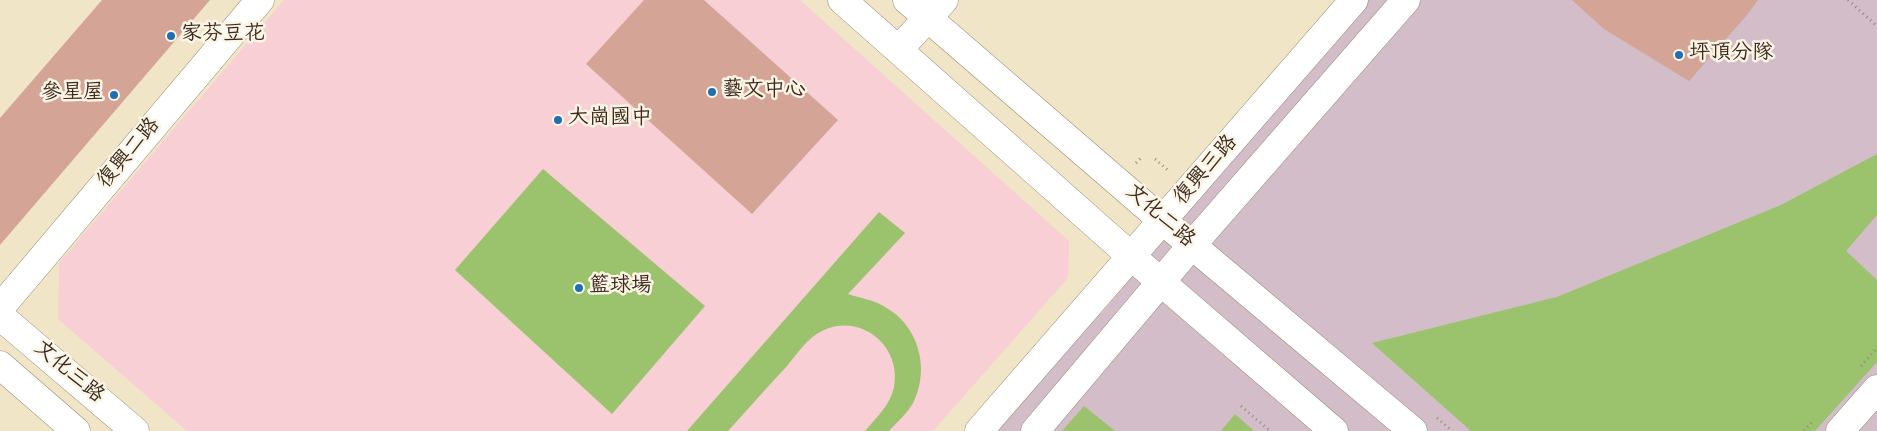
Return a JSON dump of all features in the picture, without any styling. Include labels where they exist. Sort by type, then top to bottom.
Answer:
[{"type":"street","name":"復興二路","points":[[0,308],[260,0]]},
{"type":"street","points":[[842,0],[1132,257],[1334,431]]},
{"type":"street","name":"文化二路","points":[[907,0],[936,9],[1163,221],[1421,421]]},
{"type":"street","name":"復興三路","points":[[979,431],[1354,0]]},
{"type":"street","name":"復興三路","points":[[1035,431],[1162,283],[1192,245],[1406,0]]},
{"type":"street","points":[[899,49],[936,9]]},
{"type":"street","name":"文化三路","points":[[0,316],[135,431]]},
{"type":"street","name":"文化三路","points":[[0,365],[76,431]]},
{"type":"street","points":[[1840,431],[1877,389]]},
{"type":"path","points":[[1848,0],[1877,26]]},
{"type":"path","points":[[1241,406],[1270,431]]},
{"type":"path","points":[[1421,421],[1452,431]]},
{"type":"shaded area","name":"大崗國中","points":[[284,0],[800,0],[1069,241],[1068,278],[933,431],[187,431],[58,319],[59,263]]},
{"type":"shaded area","points":[[1362,0],[1877,0],[1877,431],[990,431],[1105,309]]},
{"type":"green space","points":[[1877,154],[1877,215],[1846,251],[1877,280],[1877,362],[1815,431],[1471,431],[1372,343],[1557,297],[1781,205]]},
{"type":"green space","name":"籃球場","points":[[543,169],[705,306],[612,414],[455,270]]},
{"type":"green space","points":[[879,212],[905,233],[848,294],[885,307],[906,324],[913,336],[921,361],[921,374],[919,388],[914,401],[906,413],[889,431],[865,431],[890,399],[894,387],[895,372],[885,346],[875,336],[850,326],[836,326],[822,331],[807,342],[728,431],[687,431]]},
{"type":"green space","points":[[1084,406],[1115,431],[1062,431]]},
{"type":"green space","points":[[1235,414],[1254,431],[1221,431]]},
{"type":"building","points":[[102,0],[210,0],[0,245],[0,118]]},
{"type":"building","name":"藝文中心","points":[[644,0],[704,0],[838,120],[752,214],[586,64]]},
{"type":"building","name":"坪頂分隊","points":[[1572,0],[1758,0],[1689,81],[1604,29]]},
{"type":"place","name":"家芬豆花","points":[[171,36]]},
{"type":"place","name":"坪頂分隊","points":[[1679,55]]},
{"type":"place","name":"藝文中心","points":[[712,92]]},
{"type":"place","name":"參星屋","points":[[114,95]]},
{"type":"place","name":"大崗國中","points":[[558,120]]},
{"type":"place","name":"籃球場","points":[[579,288]]}]
